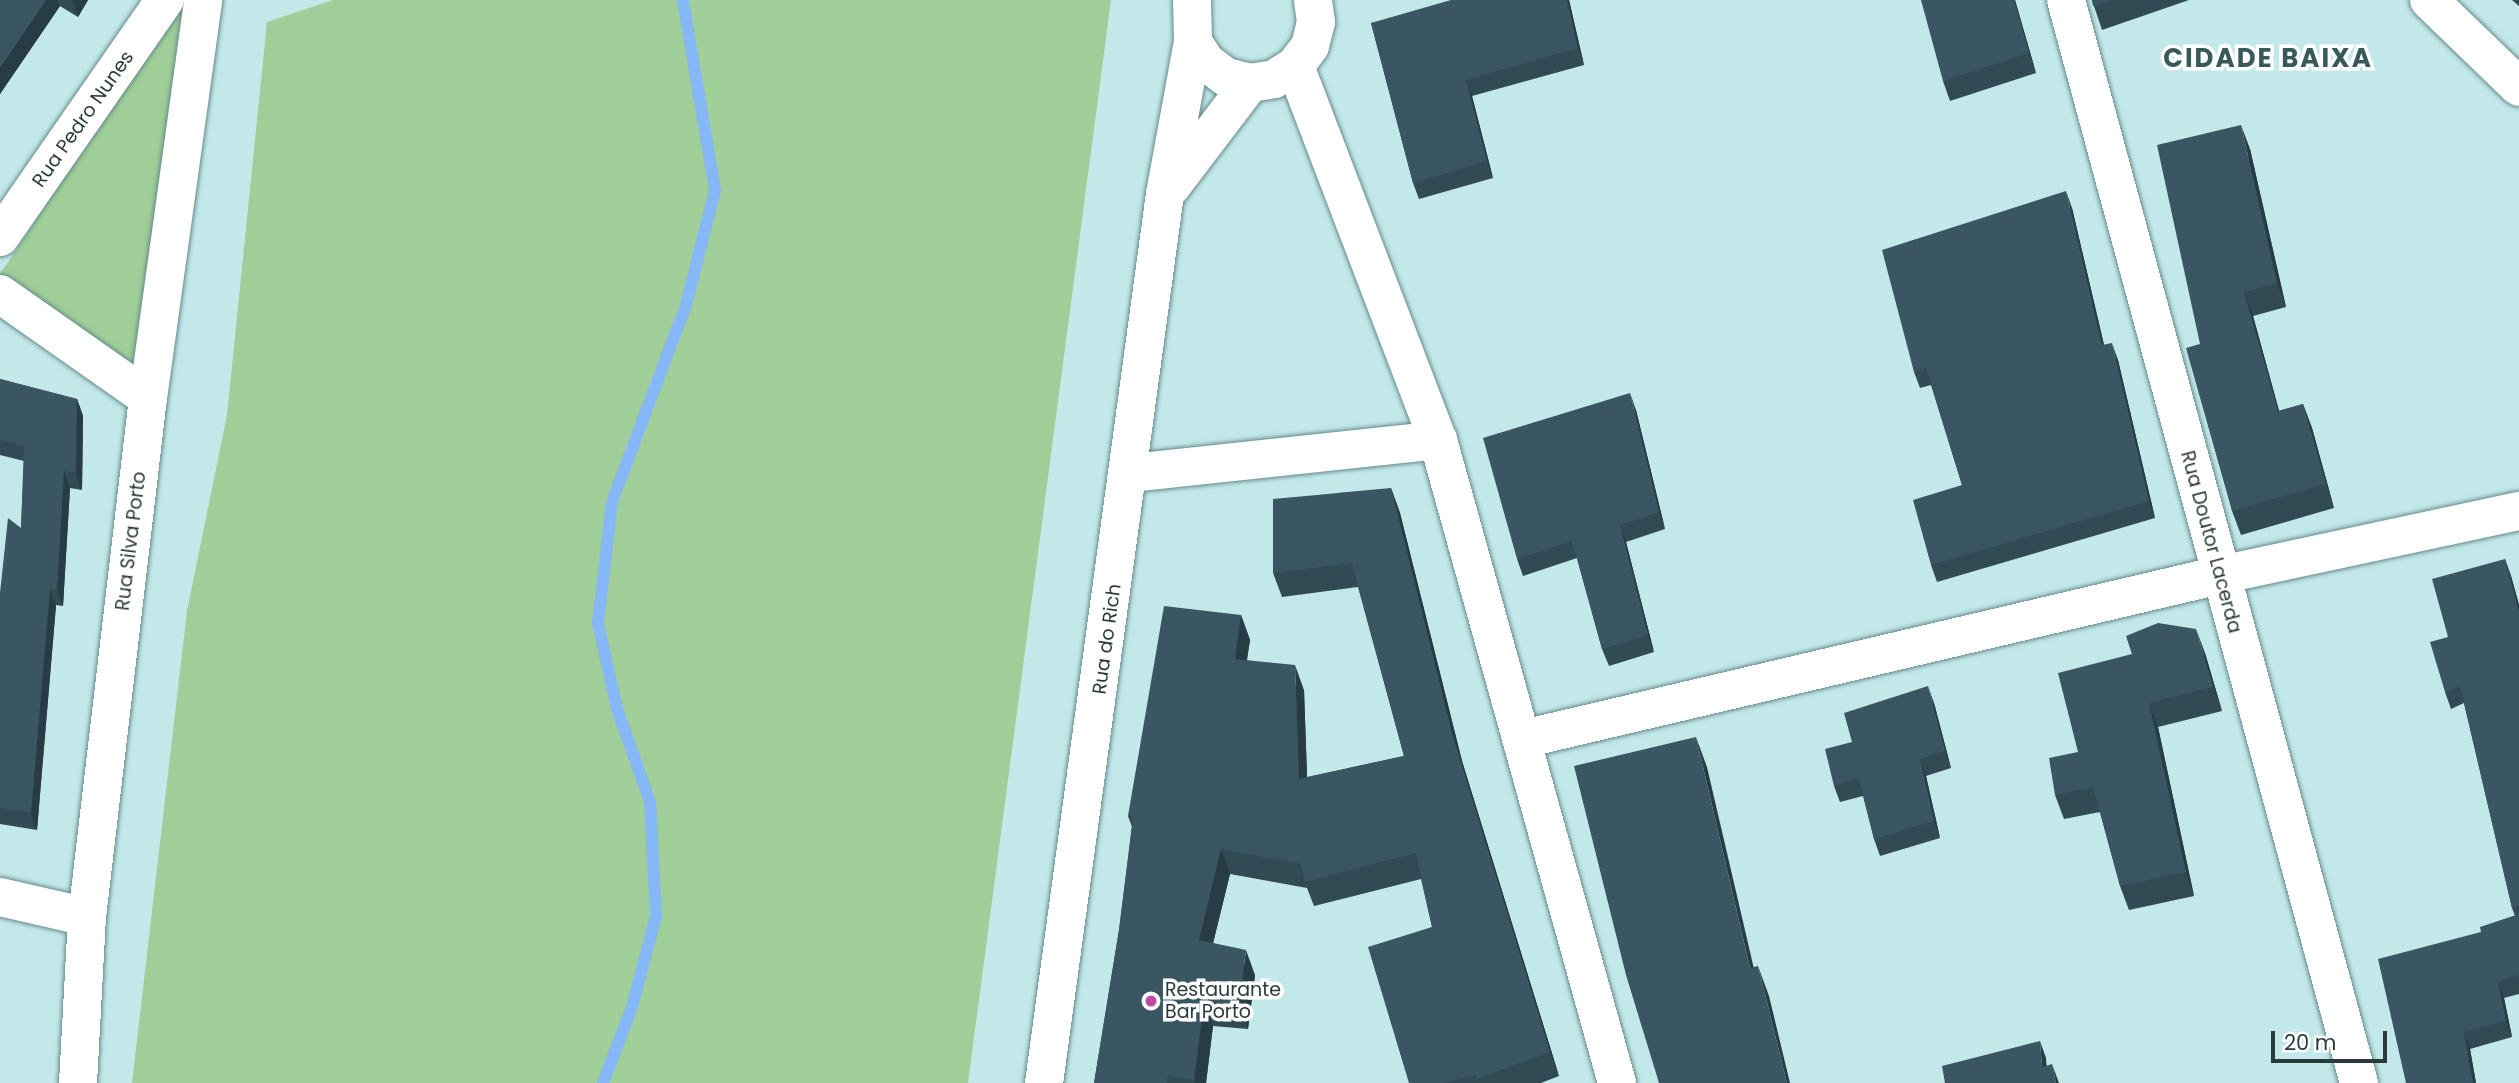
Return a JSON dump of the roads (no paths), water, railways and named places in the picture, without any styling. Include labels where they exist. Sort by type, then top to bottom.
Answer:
[{"type":"street","name":"Rua Pedro Nunes","points":[[0,237],[165,0]]},
{"type":"street","name":"Rua Silva Porto","points":[[78,1083],[87,917],[148,398],[203,0]]},
{"type":"street","name":"Rua do Rich","points":[[1044,1083],[1130,473],[1165,194],[1193,42],[1192,0]]},
{"type":"street","points":[[1193,42],[1206,62],[1226,77],[1250,83],[1274,79],[1295,66],[1310,46],[1316,22],[1313,0]]},
{"type":"street","name":"Rua Doutor Lacerda","points":[[2066,0],[2359,1083]]},
{"type":"street","points":[[2429,0],[2519,86]]},
{"type":"street","points":[[1295,66],[1438,440],[1617,1083]]},
{"type":"street","points":[[1165,194],[1250,83]]},
{"type":"street","points":[[0,294],[148,398]]},
{"type":"street","points":[[1130,473],[1438,440]]},
{"type":"street","points":[[1523,739],[2220,575],[2519,511]]},
{"type":"street","points":[[5,906],[87,917]]},
{"type":"waterway","points":[[603,1083],[632,1007],[656,916],[650,802],[617,709],[598,623],[612,502],[686,305],[715,190],[683,0]]},
{"type":"place","name":"Restaurante Bar Porto","points":[[1151,1001]]},
{"type":"district","name":"CIDADE BAIXA","points":[[2268,59]]}]
